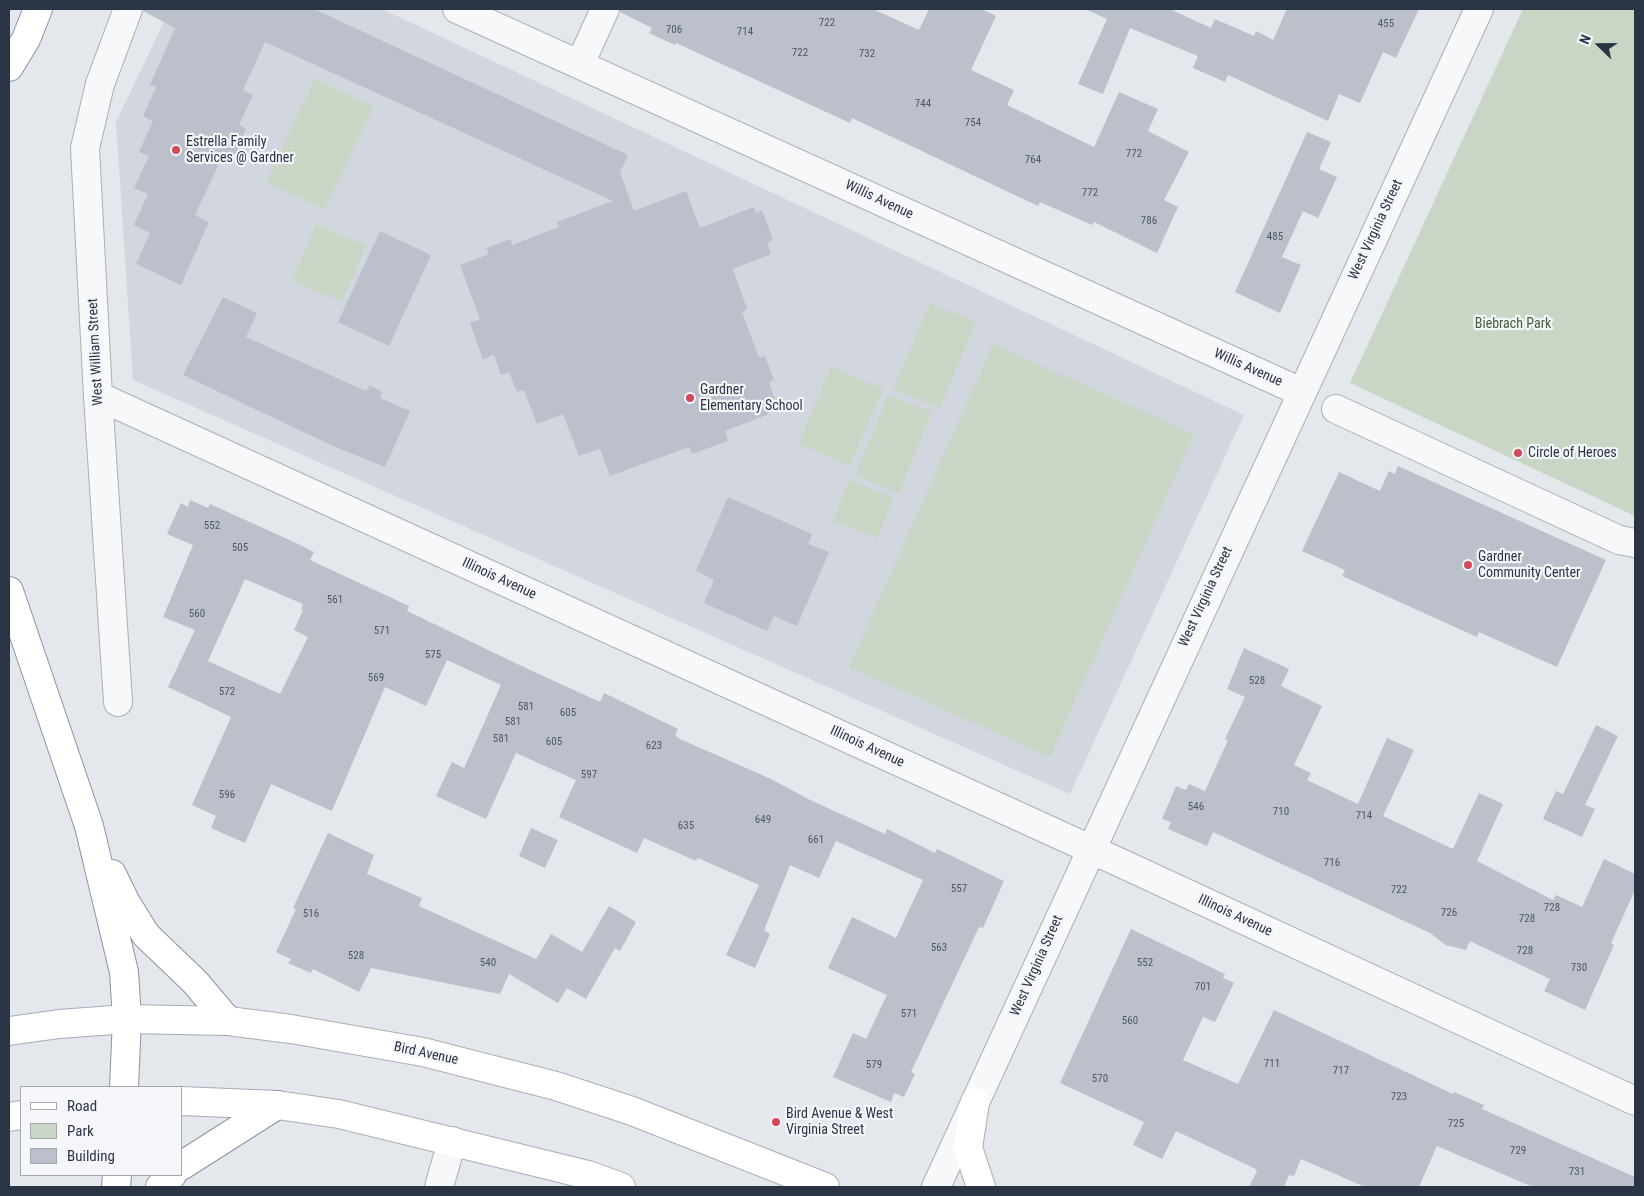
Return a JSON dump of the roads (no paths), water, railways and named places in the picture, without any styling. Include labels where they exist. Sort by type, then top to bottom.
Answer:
[{"type":"main road","points":[[9,67],[26,39],[38,9]]},
{"type":"main road","points":[[9,591],[89,826],[124,972],[127,1019],[124,1086]]},
{"type":"main road","points":[[89,826],[126,903],[146,935],[195,982],[228,1021]]},
{"type":"main road","name":"Bird Avenue","points":[[9,1031],[59,1024],[127,1019],[228,1021],[291,1029],[424,1052],[556,1086],[632,1111],[825,1187]]},
{"type":"main road","points":[[182,1101],[278,1106],[339,1114],[588,1174],[621,1187]]},
{"type":"main road","points":[[975,1102],[968,1148],[981,1187]]},
{"type":"main road","points":[[182,1165],[278,1106]]},
{"type":"main road","points":[[160,1187],[171,1176]]},
{"type":"street","name":"West William Street","points":[[118,702],[98,396],[85,148],[100,84],[128,9]]},
{"type":"street","name":"Willis Avenue","points":[[457,9],[1301,392]]},
{"type":"street","points":[[580,64],[604,9]]},
{"type":"street","name":"West Virginia Street","points":[[936,1187],[1090,849],[1479,9]]},
{"type":"street","name":"Illinois Avenue","points":[[98,396],[1090,849],[1635,1101]]},
{"type":"street","points":[[1336,409],[1619,540],[1635,543]]},
{"type":"street","points":[[439,1187],[452,1141]]},
{"type":"place","name":"Estrella Family Services @ Gardner","points":[[176,150]]},
{"type":"place","name":"Gardner Elementary School","points":[[690,398]]},
{"type":"place","name":"Circle of Heroes","points":[[1518,453]]},
{"type":"place","name":"Gardner Community Center","points":[[1468,565]]},
{"type":"place","name":"Bird Avenue & West Virginia Street","points":[[776,1122]]},
{"type":"park label","name":"Biebrach Park","points":[[1513,324]]}]
